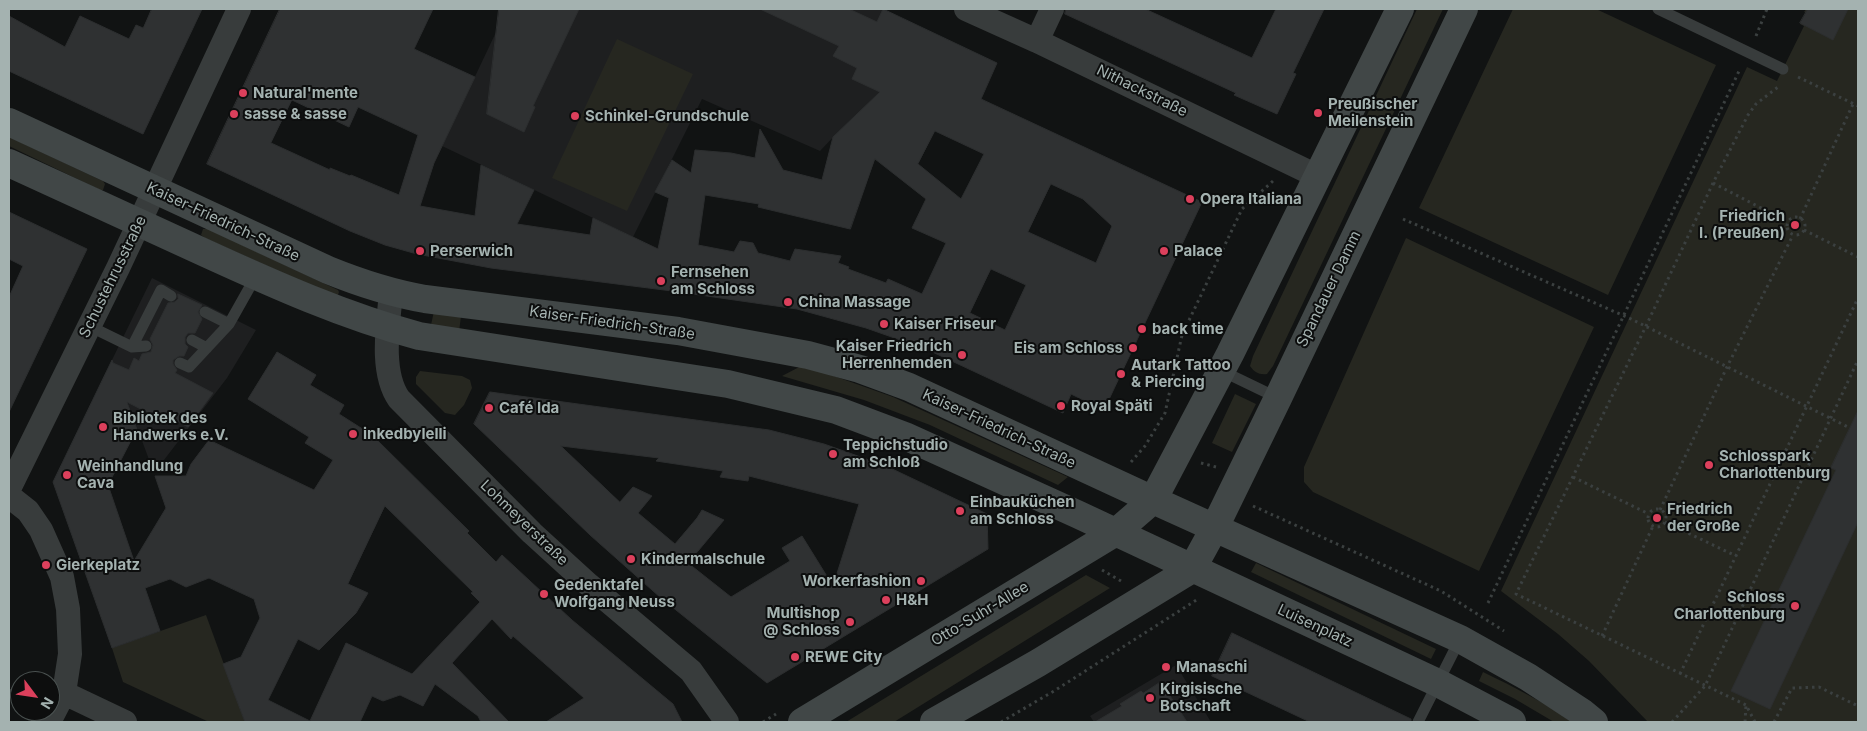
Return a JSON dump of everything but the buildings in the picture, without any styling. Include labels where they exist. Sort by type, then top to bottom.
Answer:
[{"type":"main road","points":[[1153,500],[1222,371],[1400,9]]},
{"type":"main road","name":"Spandauer Damm","points":[[1192,569],[1215,527],[1278,398],[1464,9]]},
{"type":"main road","name":"Kaiser-Friedrich-Straße","points":[[9,122],[154,191],[359,283],[391,293],[425,299],[678,330],[804,354],[858,368],[909,387],[1215,527]]},
{"type":"main road","points":[[9,163],[256,276],[387,328],[428,338],[728,384],[836,410],[905,436],[1116,532]]},
{"type":"main road","name":"Otto-Suhr-Allee","points":[[802,722],[1116,532],[1153,500]]},
{"type":"main road","points":[[1215,527],[1460,639],[1528,677],[1594,722]]},
{"type":"main road","name":"Luisenplatz","points":[[1116,532],[1438,683],[1512,722]]},
{"type":"main road","points":[[934,722],[1038,663],[1192,569]]},
{"type":"street","name":"Schustehrusstraße","points":[[9,489],[139,223],[239,9]]},
{"type":"street","name":"Nithackstraße","points":[[966,9],[1037,41],[1318,176]]},
{"type":"street","points":[[1037,41],[1052,9]]},
{"type":"street","name":"Lohmeyerstraße","points":[[391,293],[387,328],[389,376],[391,388],[399,399],[532,533],[589,585],[691,671],[727,722]]},
{"type":"street","points":[[9,496],[28,511],[41,530],[62,577],[68,609],[70,654],[64,693],[50,722]]},
{"type":"street","points":[[64,693],[125,722]]},
{"type":"lane","points":[[1658,9],[1787,72]]},
{"type":"lane","points":[[180,363],[189,367],[229,324],[256,276]]},
{"type":"lane","points":[[132,347],[161,290],[171,296]]},
{"type":"lane","points":[[205,312],[229,324]]},
{"type":"lane","points":[[147,317],[158,322]]},
{"type":"lane","points":[[89,326],[132,347],[146,346]]},
{"type":"lane","points":[[192,340],[207,348]]},
{"type":"lane","points":[[1222,371],[1278,398]]},
{"type":"lane","points":[[1418,722],[1460,639]]},
{"type":"path","points":[[1488,603],[1767,9]]},
{"type":"path","points":[[1755,722],[1746,705],[1516,594],[1646,326],[1712,183],[1748,115],[1756,104],[1776,89],[1787,72],[1858,106]]},
{"type":"path","points":[[1800,219],[1853,104]]},
{"type":"path","points":[[1150,436],[1165,413],[1182,335],[1242,209],[1272,183]]},
{"type":"path","points":[[1712,183],[1788,222]]},
{"type":"path","points":[[1788,222],[1793,218],[1800,219],[1804,224],[1804,230],[1800,234],[1793,235]]},
{"type":"path","points":[[1403,220],[1646,326],[1850,428]]},
{"type":"path","points":[[1788,222],[1788,229],[1793,235]]},
{"type":"path","points":[[1804,230],[1858,257]]},
{"type":"path","points":[[1660,510],[1727,367],[1793,235]]},
{"type":"path","points":[[1680,674],[1858,298]]},
{"type":"path","points":[[1672,722],[1705,686],[1858,360]]},
{"type":"path","points":[[1201,463],[1222,469]]},
{"type":"path","points":[[1573,477],[1649,514]]},
{"type":"path","points":[[1654,510],[1660,510],[1665,515],[1665,522],[1660,526],[1653,526],[1648,521],[1649,514],[1654,510]]},
{"type":"path","points":[[1665,522],[1736,556]]},
{"type":"path","points":[[1602,636],[1653,526]]},
{"type":"path","points":[[1097,567],[1121,581]]},
{"type":"path","points":[[1001,722],[1172,617]]},
{"type":"path","points":[[1774,722],[1792,688],[1819,688],[1858,706]]},
{"type":"path","points":[[1746,705],[1746,722]]},
{"type":"shaded area","name":"Schinkel-Grundschule","points":[[507,9],[882,9],[922,28],[870,126],[839,131],[820,151],[702,99],[633,237],[442,146]]},
{"type":"shaded area","points":[[1417,9],[1443,9],[1273,366],[1267,374],[1257,373],[1250,366],[1253,356]]},
{"type":"shaded area","points":[[1513,9],[1596,9],[1716,65],[1608,295],[1419,208]]},
{"type":"shaded area","name":"Schlosspark Charlottenburg","points":[[1806,9],[1858,9],[1858,722],[1648,722],[1589,661],[1558,634],[1501,591],[1747,67],[1777,81],[1804,26],[1800,24]]},
{"type":"shaded area","points":[[617,39],[693,74],[627,211],[552,178]]},
{"type":"shaded area","points":[[9,137],[103,181],[105,184],[103,190],[9,146]]},
{"type":"shaded area","points":[[203,229],[208,229],[338,290],[338,295],[334,296],[205,238],[201,235]]},
{"type":"shaded area","points":[[1406,238],[1594,327],[1479,571],[1313,492],[1304,482],[1304,467]]},
{"type":"shaded area","points":[[152,278],[256,330],[227,378],[154,473],[113,363],[111,362]]},
{"type":"shaded area","points":[[434,311],[461,316],[459,332],[431,325]]},
{"type":"shaded area","points":[[803,365],[893,397],[1068,477],[1058,485],[930,425],[864,400],[782,376]]},
{"type":"shaded area","points":[[420,371],[462,376],[470,380],[472,388],[464,405],[455,415],[445,413],[416,384],[416,377]]},
{"type":"shaded area","points":[[1235,394],[1256,404],[1232,452],[1212,443]]},
{"type":"shaded area","points":[[1256,563],[1436,649],[1431,659],[1251,572]]},
{"type":"shaded area","points":[[1086,575],[1110,588],[894,722],[846,722]]},
{"type":"shaded area","points":[[206,615],[245,722],[209,722],[123,682],[112,648]]},
{"type":"shaded area","points":[[1176,665],[1211,722],[1094,722],[1090,716]]},
{"type":"shaded area","points":[[1483,672],[1540,701],[1572,722],[1554,722],[1479,681]]},
{"type":"place","name":"Natural'mente","points":[[243,93]]},
{"type":"place","name":"Preußischer Meilenstein","points":[[1318,113]]},
{"type":"place","name":"sasse & sasse","points":[[234,114]]},
{"type":"place","name":"Schinkel-Grundschule","points":[[575,116]]},
{"type":"place","name":"Opera Italiana","points":[[1190,199]]},
{"type":"place","name":"Friedrich I. (Preußen)","points":[[1795,225]]},
{"type":"place","name":"Perserwich","points":[[420,251]]},
{"type":"place","name":"Palace","points":[[1164,251]]},
{"type":"place","name":"Fernsehen am Schloss","points":[[661,281]]},
{"type":"place","name":"China Massage","points":[[788,302]]},
{"type":"place","name":"Kaiser Friseur","points":[[884,324]]},
{"type":"place","name":"back time","points":[[1142,329]]},
{"type":"place","name":"Eis am Schloss","points":[[1133,348]]},
{"type":"place","name":"Kaiser Friedrich Herrenhemden","points":[[962,355]]},
{"type":"place","name":"Autark Tattoo & Piercing","points":[[1121,374]]},
{"type":"place","name":"Royal Späti","points":[[1061,406]]},
{"type":"place","name":"Café Ida","points":[[489,408]]},
{"type":"place","name":"Bibliotek des Handwerks e.V.","points":[[103,427]]},
{"type":"place","name":"inkedbylelli","points":[[353,434]]},
{"type":"place","name":"Teppichstudio am Schloß","points":[[833,454]]},
{"type":"place","name":"Schlosspark Charlottenburg","points":[[1709,465]]},
{"type":"place","name":"Weinhandlung Cava","points":[[67,475]]},
{"type":"place","name":"Einbauküchen am Schloss","points":[[960,511]]},
{"type":"place","name":"Friedrich der Große","points":[[1657,518]]},
{"type":"place","name":"Kindermalschule","points":[[631,559]]},
{"type":"place","name":"Gierkeplatz","points":[[46,565]]},
{"type":"place","name":"Workerfashion","points":[[921,581]]},
{"type":"place","name":"Gedenktafel Wolfgang Neuss","points":[[544,594]]},
{"type":"place","name":"H&H","points":[[886,600]]},
{"type":"place","name":"Schloss Charlottenburg","points":[[1795,606]]},
{"type":"place","name":"Multishop @ Schloss","points":[[850,622]]},
{"type":"place","name":"REWE City","points":[[795,657]]},
{"type":"place","name":"Manaschi","points":[[1166,667]]},
{"type":"place","name":"Kirgisische Botschaft","points":[[1150,698]]}]
